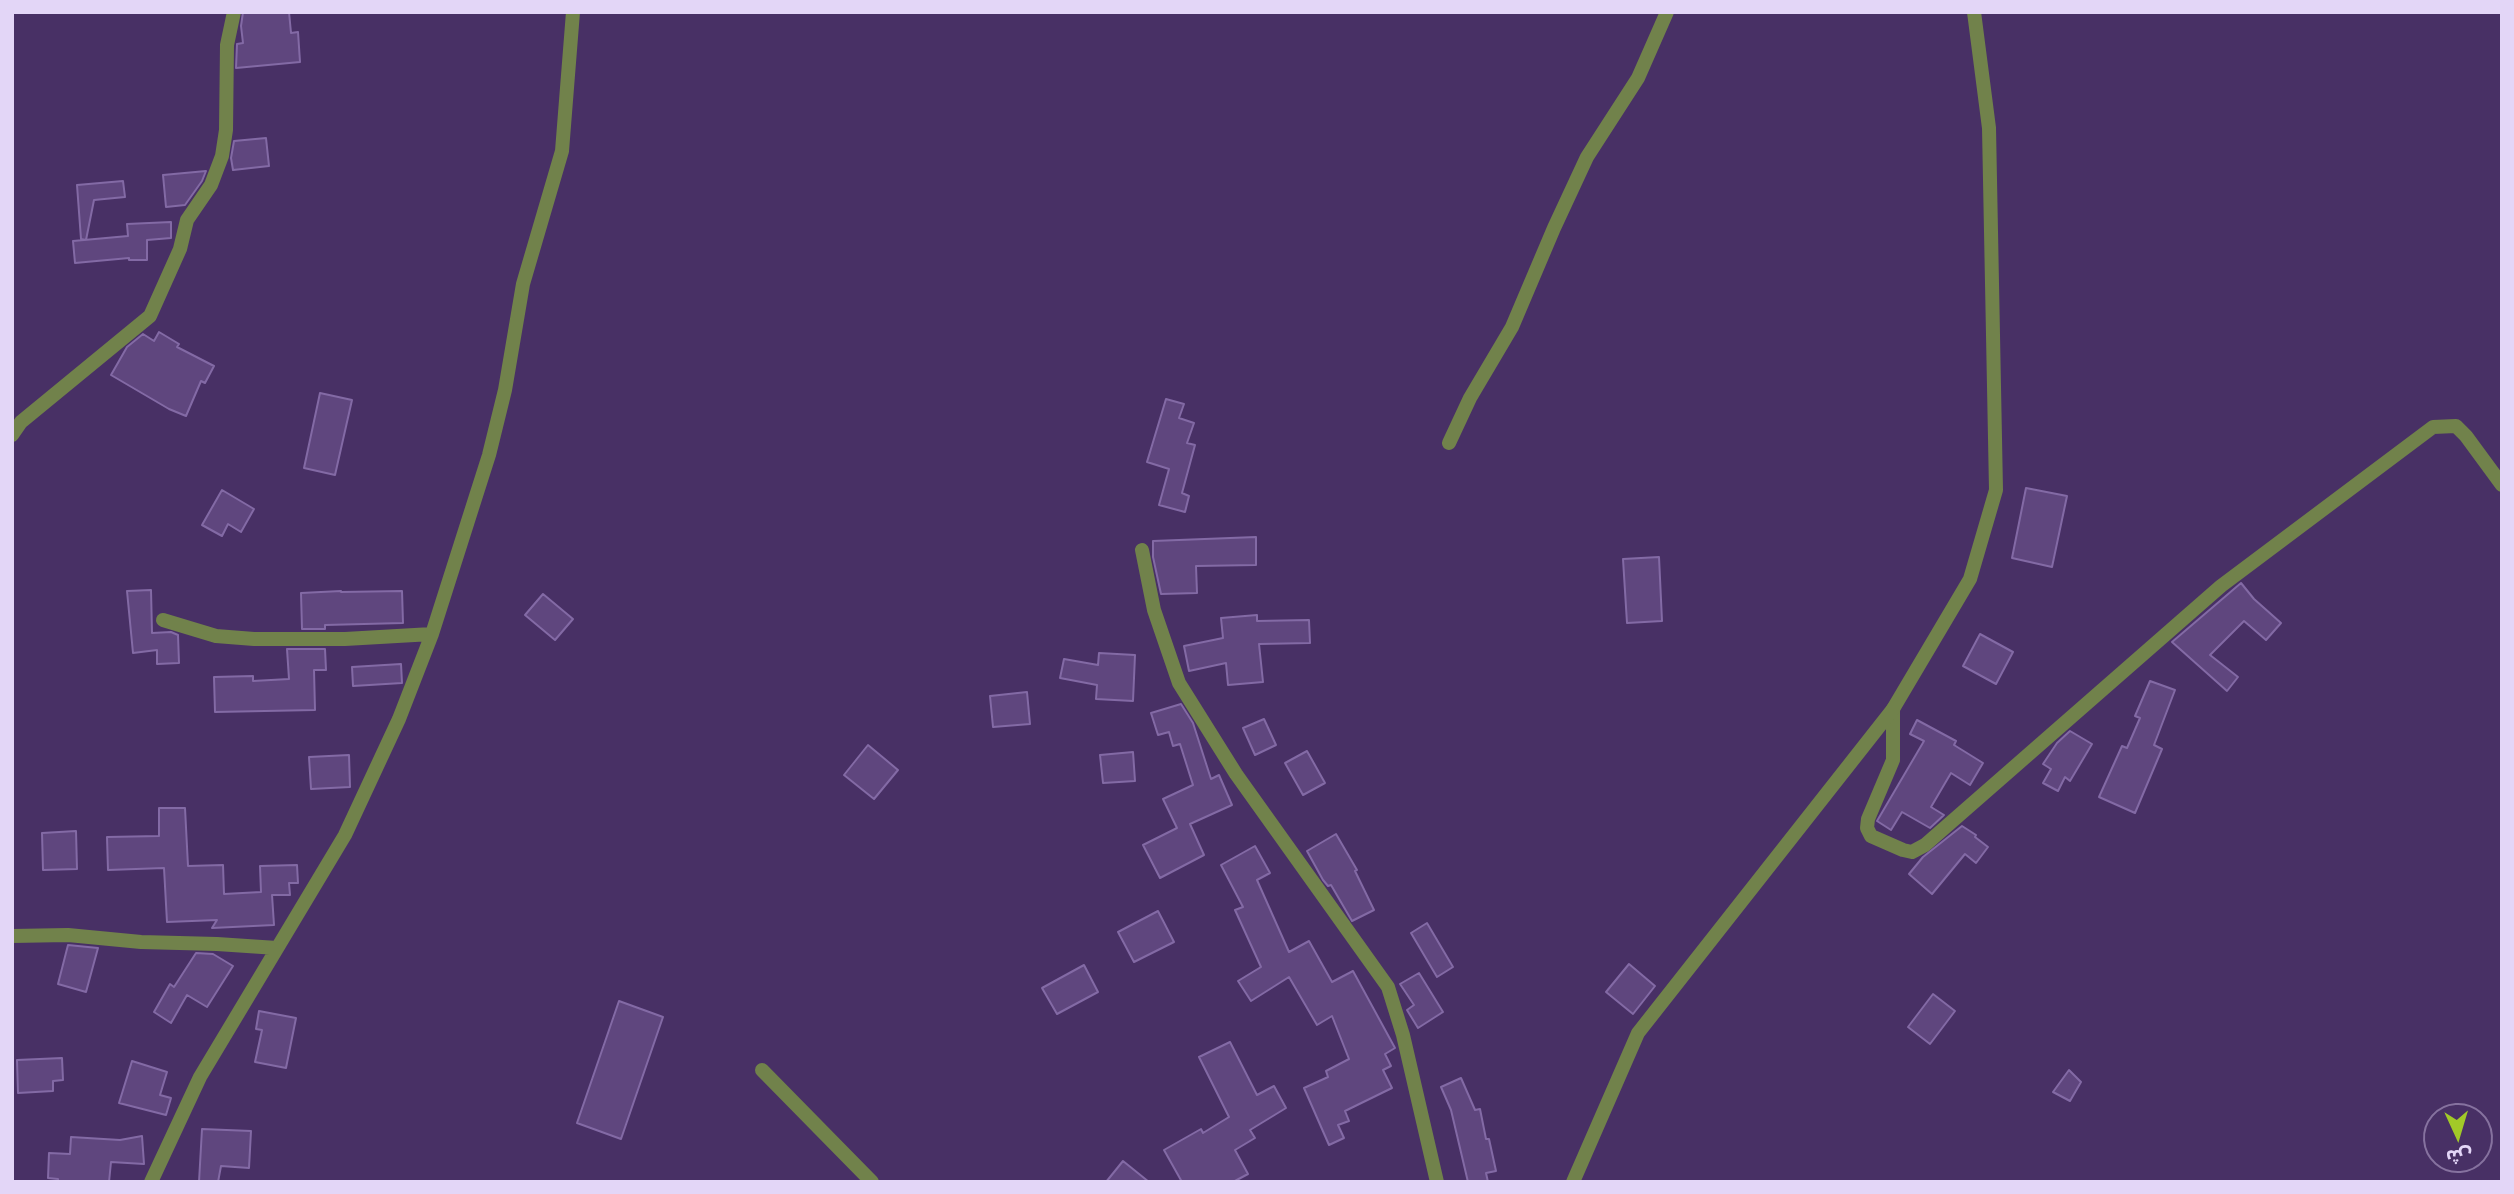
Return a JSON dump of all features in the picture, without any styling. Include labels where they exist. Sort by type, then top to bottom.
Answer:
[{"type":"street","points":[[12,435],[21,422],[150,316],[180,248],[187,220],[211,185],[222,156],[226,130],[227,45],[234,12]]},
{"type":"street","points":[[151,1182],[200,1077],[345,835],[399,719],[432,634],[488,455],[505,390],[523,284],[562,151],[573,12]]},
{"type":"street","points":[[1449,443],[1470,398],[1512,327],[1587,157],[1638,78],[1667,12]]},
{"type":"street","points":[[1573,1182],[1638,1033],[1893,709],[1970,579],[1996,490],[1989,128],[1974,12]]},
{"type":"street","points":[[1893,709],[1893,760],[1867,828],[1871,836],[1912,852],[1925,845],[2221,586],[2433,427],[2456,426],[2502,485]]},
{"type":"street","points":[[1142,550],[1154,610],[1179,683],[1236,774],[1388,987],[1403,1035],[1437,1182]]},
{"type":"street","points":[[163,620],[216,636],[254,639],[345,639],[432,634]]},
{"type":"street","points":[[12,936],[68,935],[141,942],[217,943],[277,948]]},
{"type":"street","points":[[762,1070],[872,1182]]},
{"type":"building","points":[[243,12],[289,12],[291,33],[298,32],[300,62],[236,68],[237,44],[243,43]]},
{"type":"building","points":[[266,138],[269,166],[233,170],[231,158],[234,141]]},
{"type":"building","points":[[206,171],[185,205],[166,207],[163,175]]},
{"type":"building","points":[[123,181],[125,197],[94,200],[86,240],[81,239],[77,185]]},
{"type":"building","points":[[171,222],[171,238],[147,240],[147,260],[129,258],[75,263],[73,241],[128,236],[127,224]]},
{"type":"building","points":[[159,332],[179,344],[177,347],[214,366],[205,383],[201,381],[186,416],[111,375],[127,347],[143,334],[154,341]]},
{"type":"building","points":[[320,393],[352,400],[335,475],[304,468]]},
{"type":"building","points":[[1166,399],[1184,404],[1179,418],[1194,423],[1187,443],[1195,445],[1182,493],[1189,496],[1185,512],[1159,505],[1169,469],[1147,462]]},
{"type":"building","points":[[2026,488],[2067,496],[2052,567],[2012,558]]},
{"type":"building","points":[[222,490],[254,509],[241,532],[228,524],[222,536],[202,525]]},
{"type":"building","points":[[1256,537],[1256,565],[1196,566],[1197,593],[1161,594],[1153,557],[1153,541]]},
{"type":"building","points":[[1659,557],[1662,621],[1627,623],[1623,559]]},
{"type":"building","points":[[2241,583],[2254,599],[2281,623],[2266,640],[2244,621],[2210,655],[2238,677],[2227,691],[2172,642]]},
{"type":"building","points":[[151,590],[152,633],[171,632],[178,635],[179,663],[157,664],[157,650],[133,653],[127,591]]},
{"type":"building","points":[[402,591],[403,623],[325,625],[325,629],[302,629],[301,593]]},
{"type":"building","points":[[543,594],[573,619],[555,640],[525,615]]},
{"type":"building","points":[[1257,615],[1257,621],[1309,620],[1310,643],[1259,644],[1263,682],[1228,685],[1226,663],[1189,671],[1184,646],[1223,638],[1221,618]]},
{"type":"building","points":[[1980,634],[2013,652],[1996,684],[1963,666]]},
{"type":"building","points":[[287,649],[325,649],[326,670],[314,670],[315,710],[215,712],[214,677],[253,676],[253,681],[289,679]]},
{"type":"building","points":[[1099,653],[1135,655],[1133,701],[1096,699],[1097,685],[1060,678],[1064,659],[1098,665]]},
{"type":"building","points":[[401,664],[402,683],[353,686],[352,667]]},
{"type":"building","points":[[2150,681],[2175,690],[2154,745],[2162,749],[2135,813],[2099,797],[2122,746],[2127,748],[2140,718],[2135,716]]},
{"type":"building","points":[[1027,692],[1030,724],[993,727],[990,696]]},
{"type":"building","points":[[1181,704],[1193,723],[1211,779],[1219,775],[1232,805],[1190,824],[1204,855],[1160,878],[1143,845],[1177,828],[1163,799],[1193,785],[1180,744],[1173,746],[1169,732],[1158,735],[1151,713]]},
{"type":"building","points":[[1264,719],[1276,745],[1255,755],[1243,728]]},
{"type":"building","points":[[1917,720],[1956,741],[1954,745],[1983,763],[1970,785],[1951,773],[1931,807],[1944,815],[1930,828],[1902,812],[1891,830],[1877,821],[1924,741],[1910,734]]},
{"type":"building","points":[[2070,731],[2092,744],[2070,781],[2065,777],[2058,791],[2043,783],[2051,769],[2043,764],[2057,743]]},
{"type":"building","points":[[868,745],[898,770],[874,799],[844,775]]},
{"type":"building","points":[[1307,751],[1325,783],[1303,795],[1285,763]]},
{"type":"building","points":[[1133,752],[1135,781],[1103,783],[1100,755]]},
{"type":"building","points":[[349,755],[350,787],[311,789],[309,757]]},
{"type":"building","points":[[159,808],[185,808],[188,866],[223,865],[224,894],[261,892],[260,866],[297,865],[298,883],[289,883],[290,895],[272,895],[274,925],[212,928],[217,920],[167,922],[164,868],[108,870],[107,837],[159,836]]},
{"type":"building","points":[[1962,826],[1988,847],[1976,863],[1965,854],[1932,894],[1909,874],[1923,857]]},
{"type":"building","points":[[76,831],[77,869],[43,870],[42,833]]},
{"type":"building","points":[[1336,834],[1357,870],[1355,871],[1374,910],[1352,921],[1331,885],[1328,886],[1323,880],[1307,851]]},
{"type":"building","points":[[1255,846],[1270,873],[1257,880],[1289,952],[1309,941],[1332,982],[1353,971],[1395,1048],[1385,1054],[1391,1066],[1383,1070],[1392,1088],[1345,1111],[1349,1121],[1338,1125],[1344,1138],[1329,1145],[1304,1088],[1328,1077],[1326,1071],[1349,1059],[1332,1016],[1317,1025],[1289,977],[1251,1001],[1238,981],[1261,967],[1235,910],[1243,907],[1221,865]]},
{"type":"building","points":[[1158,911],[1174,942],[1134,962],[1118,932]]},
{"type":"building","points":[[1427,923],[1453,967],[1437,977],[1411,933]]},
{"type":"building","points":[[68,945],[98,948],[86,992],[58,984]]},
{"type":"building","points":[[196,953],[213,954],[233,966],[207,1007],[187,995],[171,1023],[154,1012],[170,984],[174,987]]},
{"type":"building","points":[[1629,964],[1655,986],[1633,1014],[1606,992]]},
{"type":"building","points":[[1084,965],[1098,992],[1057,1014],[1042,988]]},
{"type":"building","points":[[1419,973],[1443,1012],[1418,1028],[1407,1010],[1414,1005],[1400,984]]},
{"type":"building","points":[[1933,994],[1955,1011],[1930,1044],[1908,1027]]},
{"type":"building","points":[[619,1001],[663,1017],[621,1139],[577,1123]]},
{"type":"building","points":[[259,1011],[296,1018],[286,1068],[255,1062],[262,1030],[256,1029]]},
{"type":"building","points":[[1230,1042],[1257,1095],[1274,1086],[1286,1108],[1250,1130],[1255,1138],[1235,1150],[1248,1174],[1233,1182],[1182,1182],[1164,1150],[1201,1129],[1203,1133],[1229,1117],[1199,1057]]},
{"type":"building","points":[[62,1058],[63,1080],[53,1081],[53,1091],[18,1093],[17,1060]]},
{"type":"building","points":[[132,1061],[167,1072],[160,1095],[171,1098],[166,1115],[119,1103]]},
{"type":"building","points":[[2069,1070],[2081,1082],[2070,1101],[2053,1092]]},
{"type":"building","points":[[1461,1078],[1475,1110],[1480,1109],[1486,1139],[1489,1139],[1496,1171],[1486,1173],[1488,1182],[1468,1182],[1451,1110],[1441,1087]]},
{"type":"building","points":[[202,1129],[251,1131],[249,1168],[221,1166],[218,1182],[199,1182]]},
{"type":"building","points":[[142,1136],[144,1164],[111,1162],[109,1182],[58,1182],[58,1179],[48,1178],[49,1153],[70,1154],[71,1137],[120,1140]]},
{"type":"building","points":[[1123,1161],[1149,1182],[1106,1182]]}]
